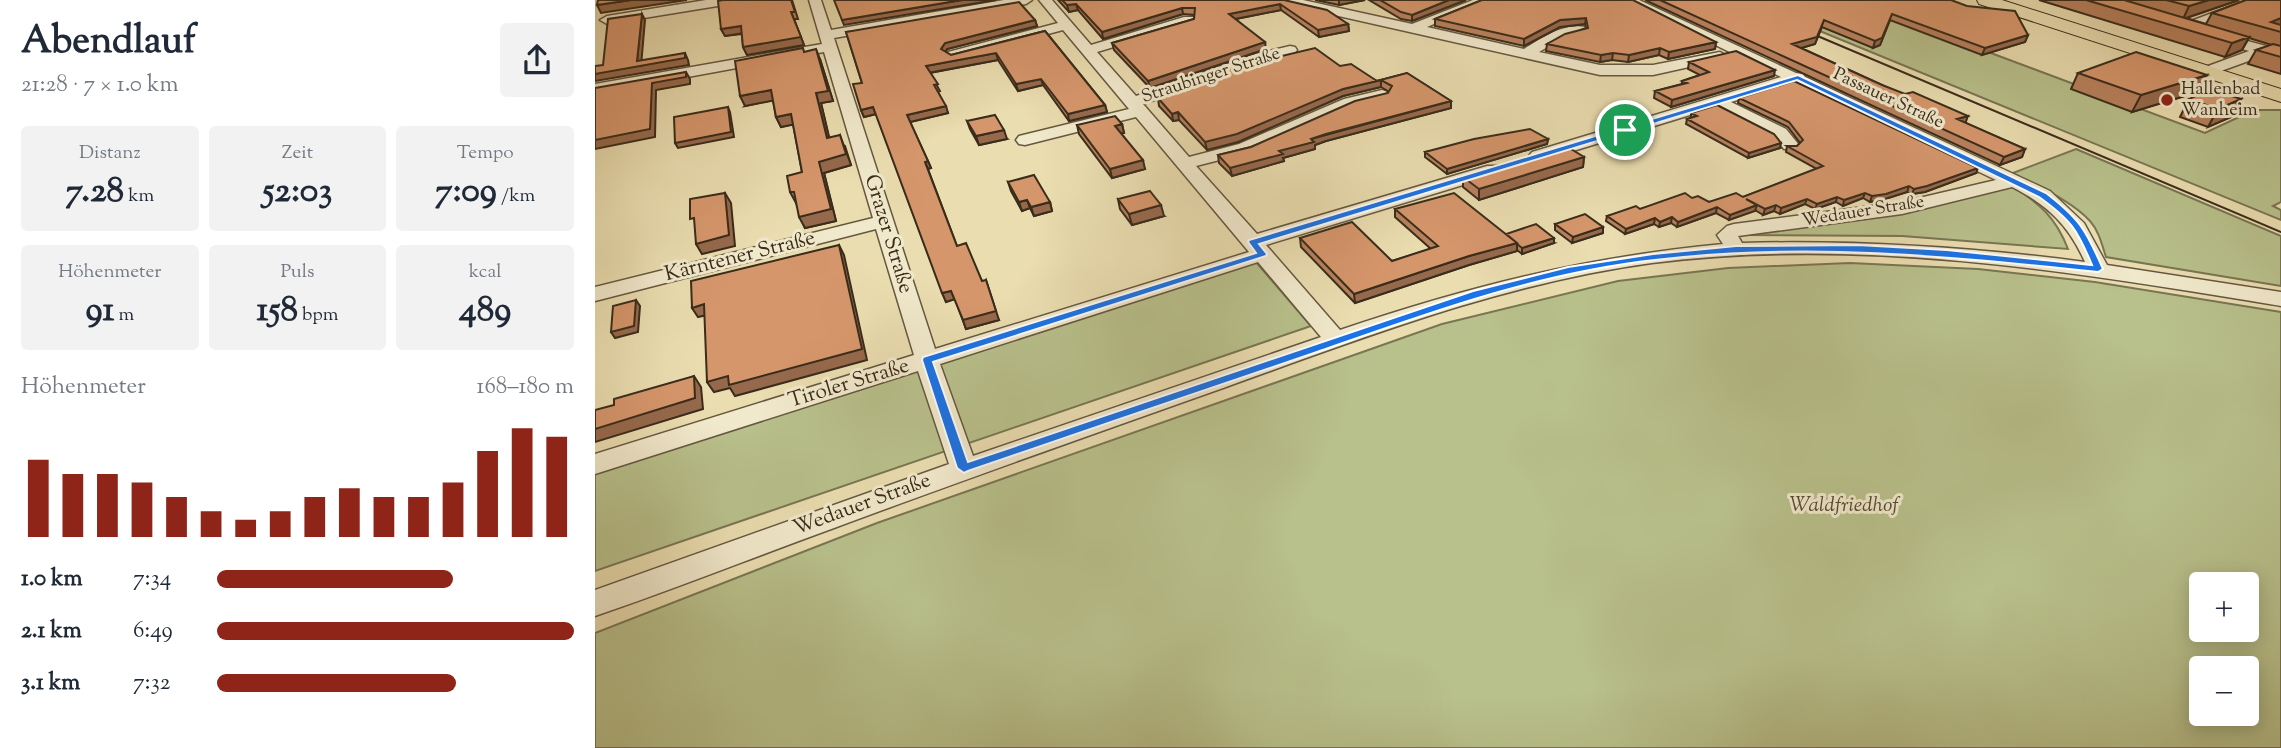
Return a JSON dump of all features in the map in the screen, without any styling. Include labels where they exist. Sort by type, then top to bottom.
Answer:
[{"type":"main road","points":[[1985,0],[2281,96]]},
{"type":"street","points":[[599,21],[730,0]]},
{"type":"street","name":"Grazer Straße","points":[[815,0],[927,360],[964,468]]},
{"type":"street","points":[[595,89],[1026,0]]},
{"type":"street","name":"Straubinger Straße","points":[[1045,0],[1336,340]]},
{"type":"street","points":[[1411,29],[1484,0]]},
{"type":"street","name":"Passauer Straße","points":[[1629,0],[1740,50],[2042,195],[2068,214],[2083,232],[2098,269]]},
{"type":"street","points":[[2259,0],[2176,25],[2281,55]]},
{"type":"street","points":[[1297,1],[1575,65],[1627,71],[1679,66],[1740,50]]},
{"type":"street","points":[[1088,50],[1189,20]]},
{"type":"street","points":[[953,54],[1067,25]]},
{"type":"street","points":[[1525,54],[1558,35],[1580,30]]},
{"type":"street","points":[[2205,72],[2281,43]]},
{"type":"street","name":"Straubinger Straße","points":[[1025,140],[1136,107],[1261,57],[1290,50]]},
{"type":"street","name":"Tiroler Straße","points":[[595,464],[927,360],[1512,164],[1798,78]]},
{"type":"street","points":[[1185,163],[1245,148],[1350,102],[1382,96]]},
{"type":"street","points":[[1718,102],[1780,133],[1790,145]]},
{"type":"street","name":"Wedauer Straße","points":[[1736,249],[1727,235],[1734,230],[1902,208],[2016,181]]},
{"type":"street","name":"Kärntener Straße","points":[[595,294],[884,221]]},
{"type":"street","name":"Wedauer Straße","points":[[595,603],[964,468],[1336,340],[1477,293],[1568,270],[1653,257],[1736,249],[1858,247],[1947,253],[2098,269],[2281,299]]},
{"type":"green space","points":[[1744,0],[1865,6],[2205,133],[2254,110],[2281,110],[2281,202],[2273,206],[2281,210],[2281,220]]},
{"type":"green space","points":[[2076,149],[2281,236],[2281,286],[2106,257],[2096,229],[2082,213],[2064,200],[2013,173]]},
{"type":"green space","points":[[2011,186],[2046,212],[2058,228],[2068,249],[1902,236],[1738,235]]},
{"type":"green space","points":[[1255,261],[1311,326],[595,571],[595,469]]},
{"type":"green space","name":"Waldfriedhof","points":[[1850,263],[1978,269],[2095,282],[2281,312],[2281,748],[595,748],[595,633],[877,523],[1442,324],[1618,281],[1728,268]]},
{"type":"building","points":[[598,0],[631,0],[597,5]]},
{"type":"building","points":[[791,0],[795,12],[791,12],[801,37],[743,47],[741,26],[721,29],[718,1]]},
{"type":"building","points":[[834,0],[962,0],[842,20]]},
{"type":"building","points":[[1062,0],[1284,0],[1327,10],[1348,24],[1318,30],[1280,4],[1229,14],[1265,42],[1148,81],[1112,43],[1194,19],[1195,8],[1182,8],[1102,32],[1076,4],[1067,5]]},
{"type":"building","points":[[1380,0],[1449,0],[1412,15]]},
{"type":"building","points":[[1482,0],[1633,0],[1716,42],[1669,52],[1660,48],[1629,55],[1601,55],[1547,44],[1565,34],[1588,28],[1586,18],[1560,20],[1524,39],[1435,19]]},
{"type":"building","points":[[1660,0],[1951,0],[1967,6],[2015,11],[2028,35],[1985,48],[1892,14],[1882,38],[1875,41],[1824,20],[1817,37],[1792,44],[1882,85],[1905,94],[1913,92],[1968,116],[1957,119],[2025,149],[2004,157]]},
{"type":"building","points":[[2086,0],[2124,0],[2249,37],[2232,43]]},
{"type":"building","points":[[2166,0],[2209,0],[2189,6]]},
{"type":"building","points":[[2246,0],[2281,0],[2281,18],[2271,22],[2281,25],[2281,32],[2212,13]]},
{"type":"building","points":[[1019,2],[1035,20],[945,43],[941,49],[951,55],[1045,31],[1105,105],[1068,114],[1041,79],[1016,84],[996,53],[926,66],[938,84],[934,85],[946,106],[907,115],[928,161],[925,162],[957,246],[966,243],[982,281],[986,280],[996,311],[963,320],[951,291],[942,293],[873,107],[861,110],[853,84],[862,83],[846,32]]},
{"type":"building","points":[[642,14],[637,61],[685,53],[685,58],[595,74],[595,66],[603,65],[608,19]]},
{"type":"building","points":[[2273,44],[2281,46],[2281,57],[2256,50]]},
{"type":"building","points":[[803,48],[804,52],[816,49],[828,91],[816,93],[827,138],[840,135],[846,154],[819,162],[831,209],[799,217],[794,192],[790,192],[787,176],[802,172],[791,114],[776,117],[771,90],[740,96],[735,61]]},
{"type":"building","points":[[1315,48],[1340,66],[1351,64],[1377,81],[1343,89],[1237,134],[1205,142],[1178,112],[1172,114],[1158,98],[1162,96],[1160,93],[1266,56],[1278,53],[1282,56]]},
{"type":"building","points":[[1736,51],[1775,70],[1672,100],[1655,91],[1687,83],[1682,81],[1709,72],[1689,62]]},
{"type":"building","points":[[2136,52],[2207,75],[2141,95],[2078,73]]},
{"type":"building","points":[[686,72],[686,77],[652,83],[650,129],[595,140],[595,88]]},
{"type":"building","points":[[1407,73],[1451,101],[1326,134],[1311,139],[1314,142],[1279,151],[1283,154],[1230,168],[1218,155],[1251,147],[1355,101],[1388,93],[1392,86],[1382,80]]},
{"type":"building","points":[[1794,81],[1978,168],[1927,186],[1914,189],[1909,186],[1886,194],[1872,196],[1865,193],[1844,200],[1837,197],[1817,204],[1807,199],[1781,208],[1776,205],[1765,209],[1746,199],[1757,205],[1730,215],[1717,207],[1678,222],[1672,217],[1660,222],[1655,218],[1626,229],[1607,216],[1636,206],[1640,209],[1685,193],[1692,198],[1698,196],[1709,202],[1736,193],[1743,197],[1823,166],[1787,146],[1797,146],[1803,140],[1789,122],[1739,98]]},
{"type":"building","points":[[2210,89],[2241,99],[2218,109],[2189,99]]},
{"type":"building","points":[[1717,105],[1774,134],[1781,143],[1749,153],[1687,119],[1697,116],[1691,113]]},
{"type":"building","points":[[728,107],[731,132],[675,143],[674,117]]},
{"type":"building","points":[[995,115],[1004,130],[976,136],[967,121]]},
{"type":"building","points":[[1115,116],[1122,124],[1115,126],[1143,160],[1110,169],[1077,125]]},
{"type":"building","points":[[1530,129],[1548,139],[1447,169],[1425,152],[1474,139]]},
{"type":"building","points":[[1566,146],[1584,157],[1479,189],[1463,177]]},
{"type":"building","points":[[1034,175],[1050,202],[1031,207],[1027,200],[1019,202],[1008,182]]},
{"type":"building","points":[[1150,191],[1161,205],[1129,214],[1118,199]]},
{"type":"building","points":[[725,193],[729,235],[696,244],[694,218],[690,219],[690,199]]},
{"type":"building","points":[[1454,193],[1517,243],[1354,294],[1300,238],[1352,222],[1392,261],[1438,246],[1395,209]]},
{"type":"building","points":[[1585,214],[1603,227],[1573,237],[1555,224]]},
{"type":"building","points":[[1536,224],[1554,238],[1522,248],[1506,234]]},
{"type":"building","points":[[839,245],[862,349],[729,385],[728,376],[707,382],[704,304],[692,308],[691,281]]},
{"type":"building","points":[[636,300],[634,326],[611,332],[613,306]]},
{"type":"building","points":[[694,376],[695,398],[595,429],[595,410],[614,405],[614,399]]},
{"type":"tram line","points":[[1801,29],[2281,232]]},
{"type":"place","name":"Hallenbad Wanheim","points":[[2167,100]]},
{"type":"route","points":[[1798,78],[2042,195],[2068,214],[2083,232],[2098,269],[1947,253],[1858,247],[1736,249],[1653,257],[1568,270],[1477,293],[964,468],[927,360],[1263,254],[1253,242],[1625,130],[1798,78]]}]
